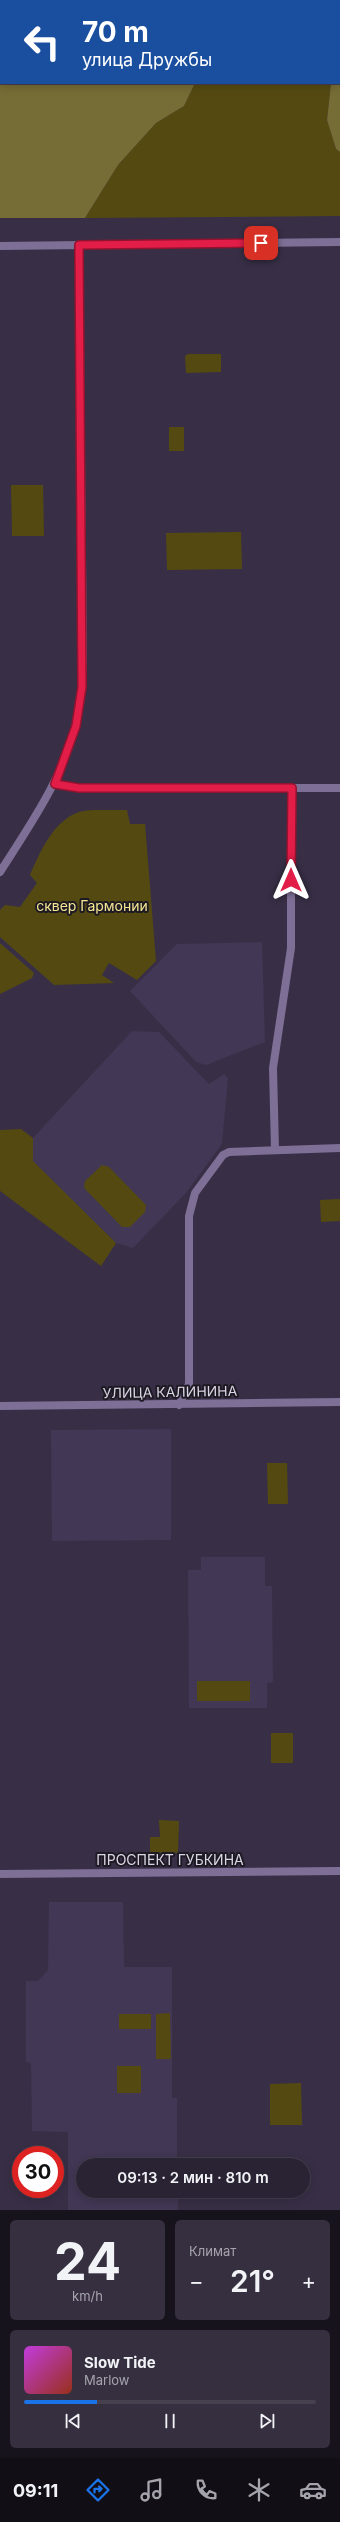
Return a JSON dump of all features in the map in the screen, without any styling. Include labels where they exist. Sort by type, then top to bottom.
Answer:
[{"type":"street","points":[[0,246],[340,242]]},
{"type":"street","points":[[0,872],[55,784],[76,726],[82,687],[79,245]]},
{"type":"street","points":[[55,784],[79,788],[340,788]]},
{"type":"street","points":[[275,1150],[273,1068],[291,948],[292,788]]},
{"type":"street","points":[[179,1405],[189,1384],[189,1216],[191,1200],[223,1155],[235,1151],[340,1148]]},
{"type":"street","name":"УЛИЦА КАЛИНИНА","points":[[0,1406],[340,1402]]},
{"type":"street","name":"ПРОСПЕКТ ГУБКИНА","points":[[0,1874],[340,1871]]},
{"type":"shaded area","points":[[0,84],[195,84],[184,106],[156,123],[118,165],[85,218],[0,218]]},
{"type":"shaded area","points":[[331,84],[340,84],[340,152],[336,149],[327,120]]},
{"type":"shaded area","points":[[262,942],[265,1042],[206,1065],[196,1062],[130,991],[177,944]]},
{"type":"shaded area","points":[[132,1031],[159,1032],[209,1084],[224,1074],[228,1078],[222,1144],[186,1193],[133,1248],[116,1243],[32,1161],[33,1138]]},
{"type":"shaded area","points":[[171,1429],[171,1540],[52,1541],[51,1430]]},
{"type":"shaded area","points":[[201,1557],[265,1557],[265,1586],[272,1586],[273,1682],[267,1683],[267,1708],[189,1708],[188,1570],[201,1570]]},
{"type":"shaded area","points":[[49,1902],[123,1902],[124,1967],[172,1967],[172,2098],[177,2098],[177,2158],[76,2158],[76,2198],[178,2198],[178,2210],[68,2210],[68,2132],[32,2131],[31,2063],[26,2062],[26,1981],[38,1981],[48,1970]]},
{"type":"green space","points":[[195,84],[331,84],[327,120],[336,149],[340,152],[340,216],[85,218],[118,165],[156,123],[184,106]]},
{"type":"green space","points":[[188,354],[221,354],[221,372],[186,373],[185,356]]},
{"type":"green space","points":[[169,427],[184,427],[184,451],[169,451]]},
{"type":"green space","points":[[11,485],[43,485],[44,536],[12,536]]},
{"type":"green space","points":[[241,532],[242,569],[167,570],[166,533]]},
{"type":"green space","name":"сквер Гармонии","points":[[87,810],[127,810],[130,824],[145,824],[156,961],[137,980],[109,963],[102,975],[114,983],[54,985],[0,937],[0,910],[5,905],[20,907],[37,883],[30,875],[48,838],[62,822],[79,812]]},
{"type":"green space","points":[[0,943],[34,973],[32,978],[0,994]]},
{"type":"green space","points":[[21,1129],[33,1138],[33,1161],[116,1243],[101,1266],[0,1191],[0,1130]]},
{"type":"green space","points":[[102,1165],[109,1167],[146,1205],[145,1212],[130,1227],[122,1227],[84,1188],[85,1181]]},
{"type":"green space","points":[[340,1199],[340,1221],[321,1222],[320,1200]]},
{"type":"green space","points":[[267,1463],[287,1463],[288,1504],[268,1504]]},
{"type":"green space","points":[[197,1681],[250,1681],[250,1701],[197,1701]]},
{"type":"green space","points":[[271,1733],[293,1733],[293,1763],[271,1763]]},
{"type":"green space","points":[[159,1820],[179,1821],[178,1853],[150,1853],[150,1837],[160,1837]]},
{"type":"green space","points":[[170,2013],[171,2059],[156,2059],[156,2014]]},
{"type":"green space","points":[[119,2014],[151,2014],[151,2029],[119,2029]]},
{"type":"green space","points":[[117,2066],[141,2066],[141,2093],[117,2093]]},
{"type":"green space","points":[[301,2083],[302,2125],[270,2125],[270,2084]]},
{"type":"route","points":[[261,243],[79,245],[82,687],[76,726],[55,784],[71,788],[292,788],[291,880]]}]
